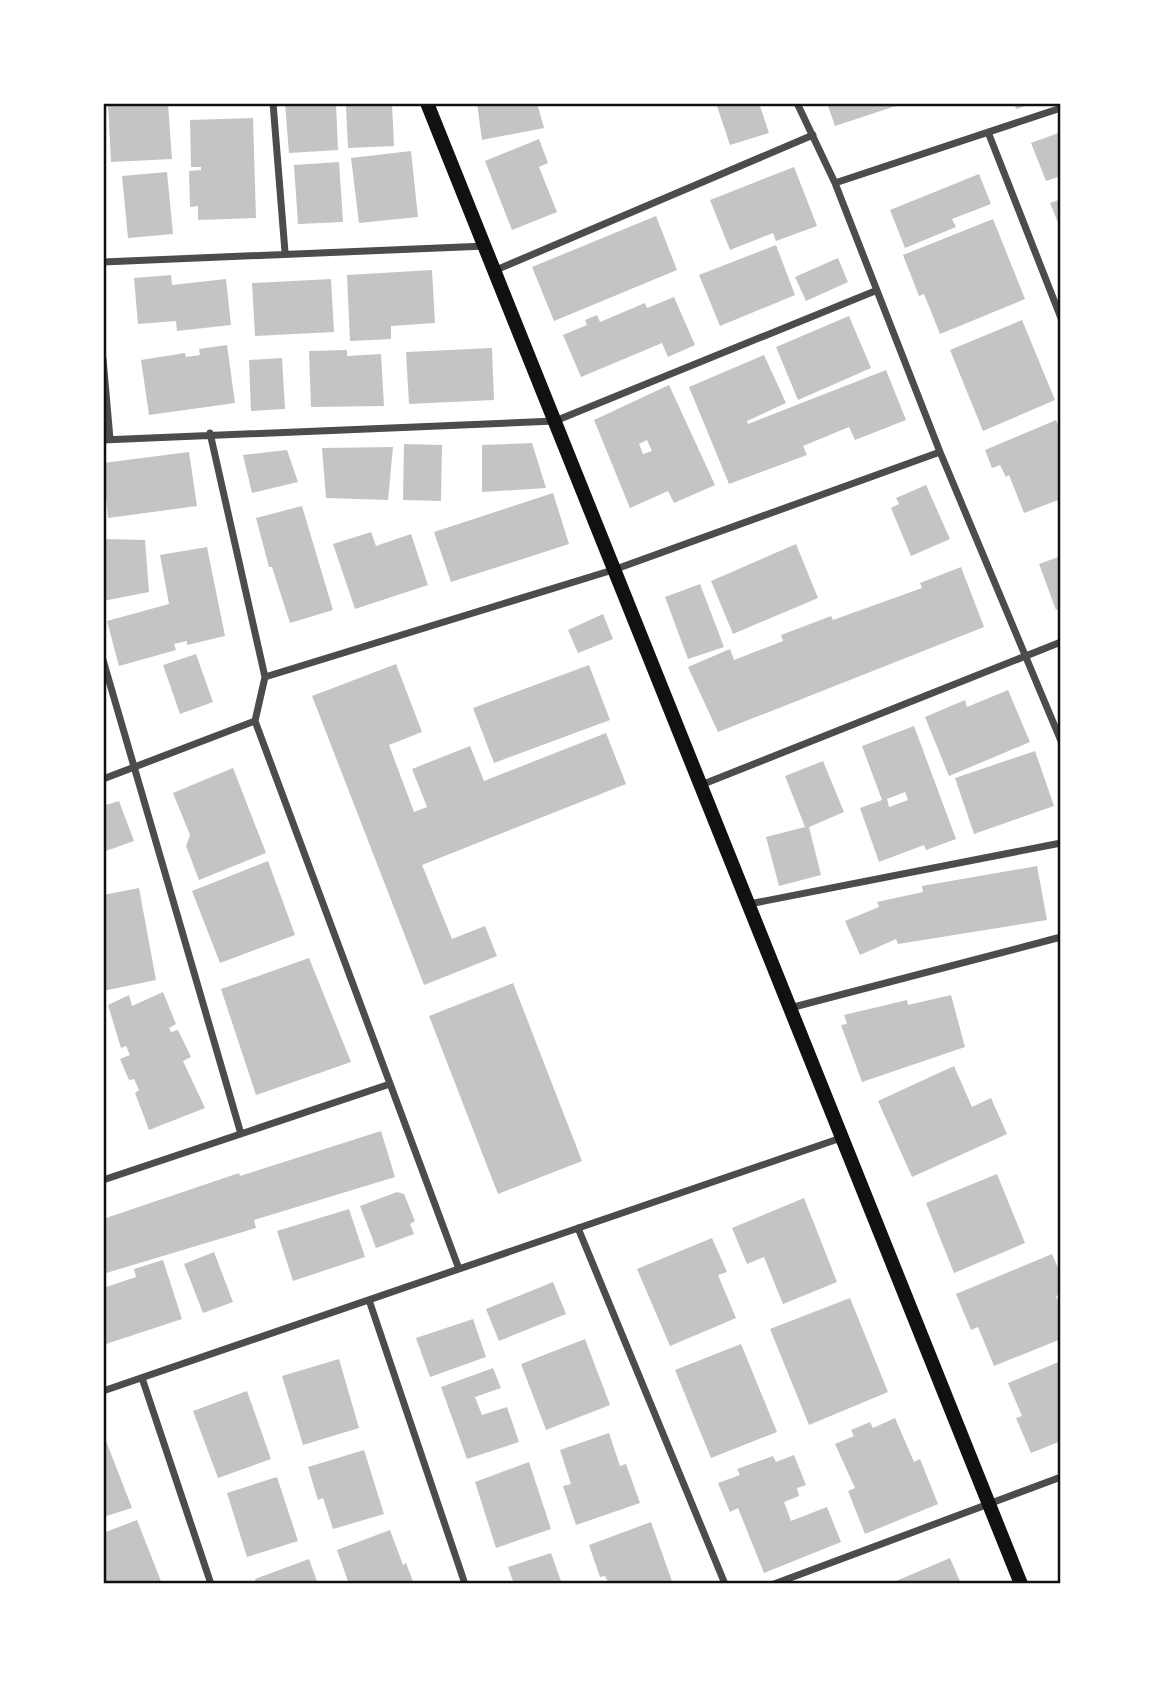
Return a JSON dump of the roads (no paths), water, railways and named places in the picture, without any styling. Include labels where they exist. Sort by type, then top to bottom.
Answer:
[{"type":"main road","points":[[428,103],[1021,1584]]},
{"type":"street","points":[[273,103],[285,253]]},
{"type":"street","points":[[797,103],[835,183],[940,452],[1061,741]]},
{"type":"street","points":[[835,183],[1061,108]]},
{"type":"street","points":[[988,132],[1061,318]]},
{"type":"street","points":[[496,270],[813,135]]},
{"type":"street","points":[[103,262],[486,246]]},
{"type":"street","points":[[103,359],[107,440],[210,433],[555,421],[875,291]]},
{"type":"street","points":[[210,433],[265,677],[255,721],[459,1269]]},
{"type":"street","points":[[265,677],[616,569],[940,452]]},
{"type":"street","points":[[701,785],[1061,642]]},
{"type":"street","points":[[103,660],[241,1134]]},
{"type":"street","points":[[103,779],[255,721]]},
{"type":"street","points":[[748,905],[1061,843]]},
{"type":"street","points":[[790,1008],[1061,937]]},
{"type":"street","points":[[103,1180],[390,1084]]},
{"type":"street","points":[[103,1391],[841,1139]]},
{"type":"street","points":[[578,1228],[724,1584]]},
{"type":"street","points":[[369,1300],[466,1584]]},
{"type":"street","points":[[142,1378],[211,1584]]},
{"type":"street","points":[[774,1584],[1061,1477]]}]
